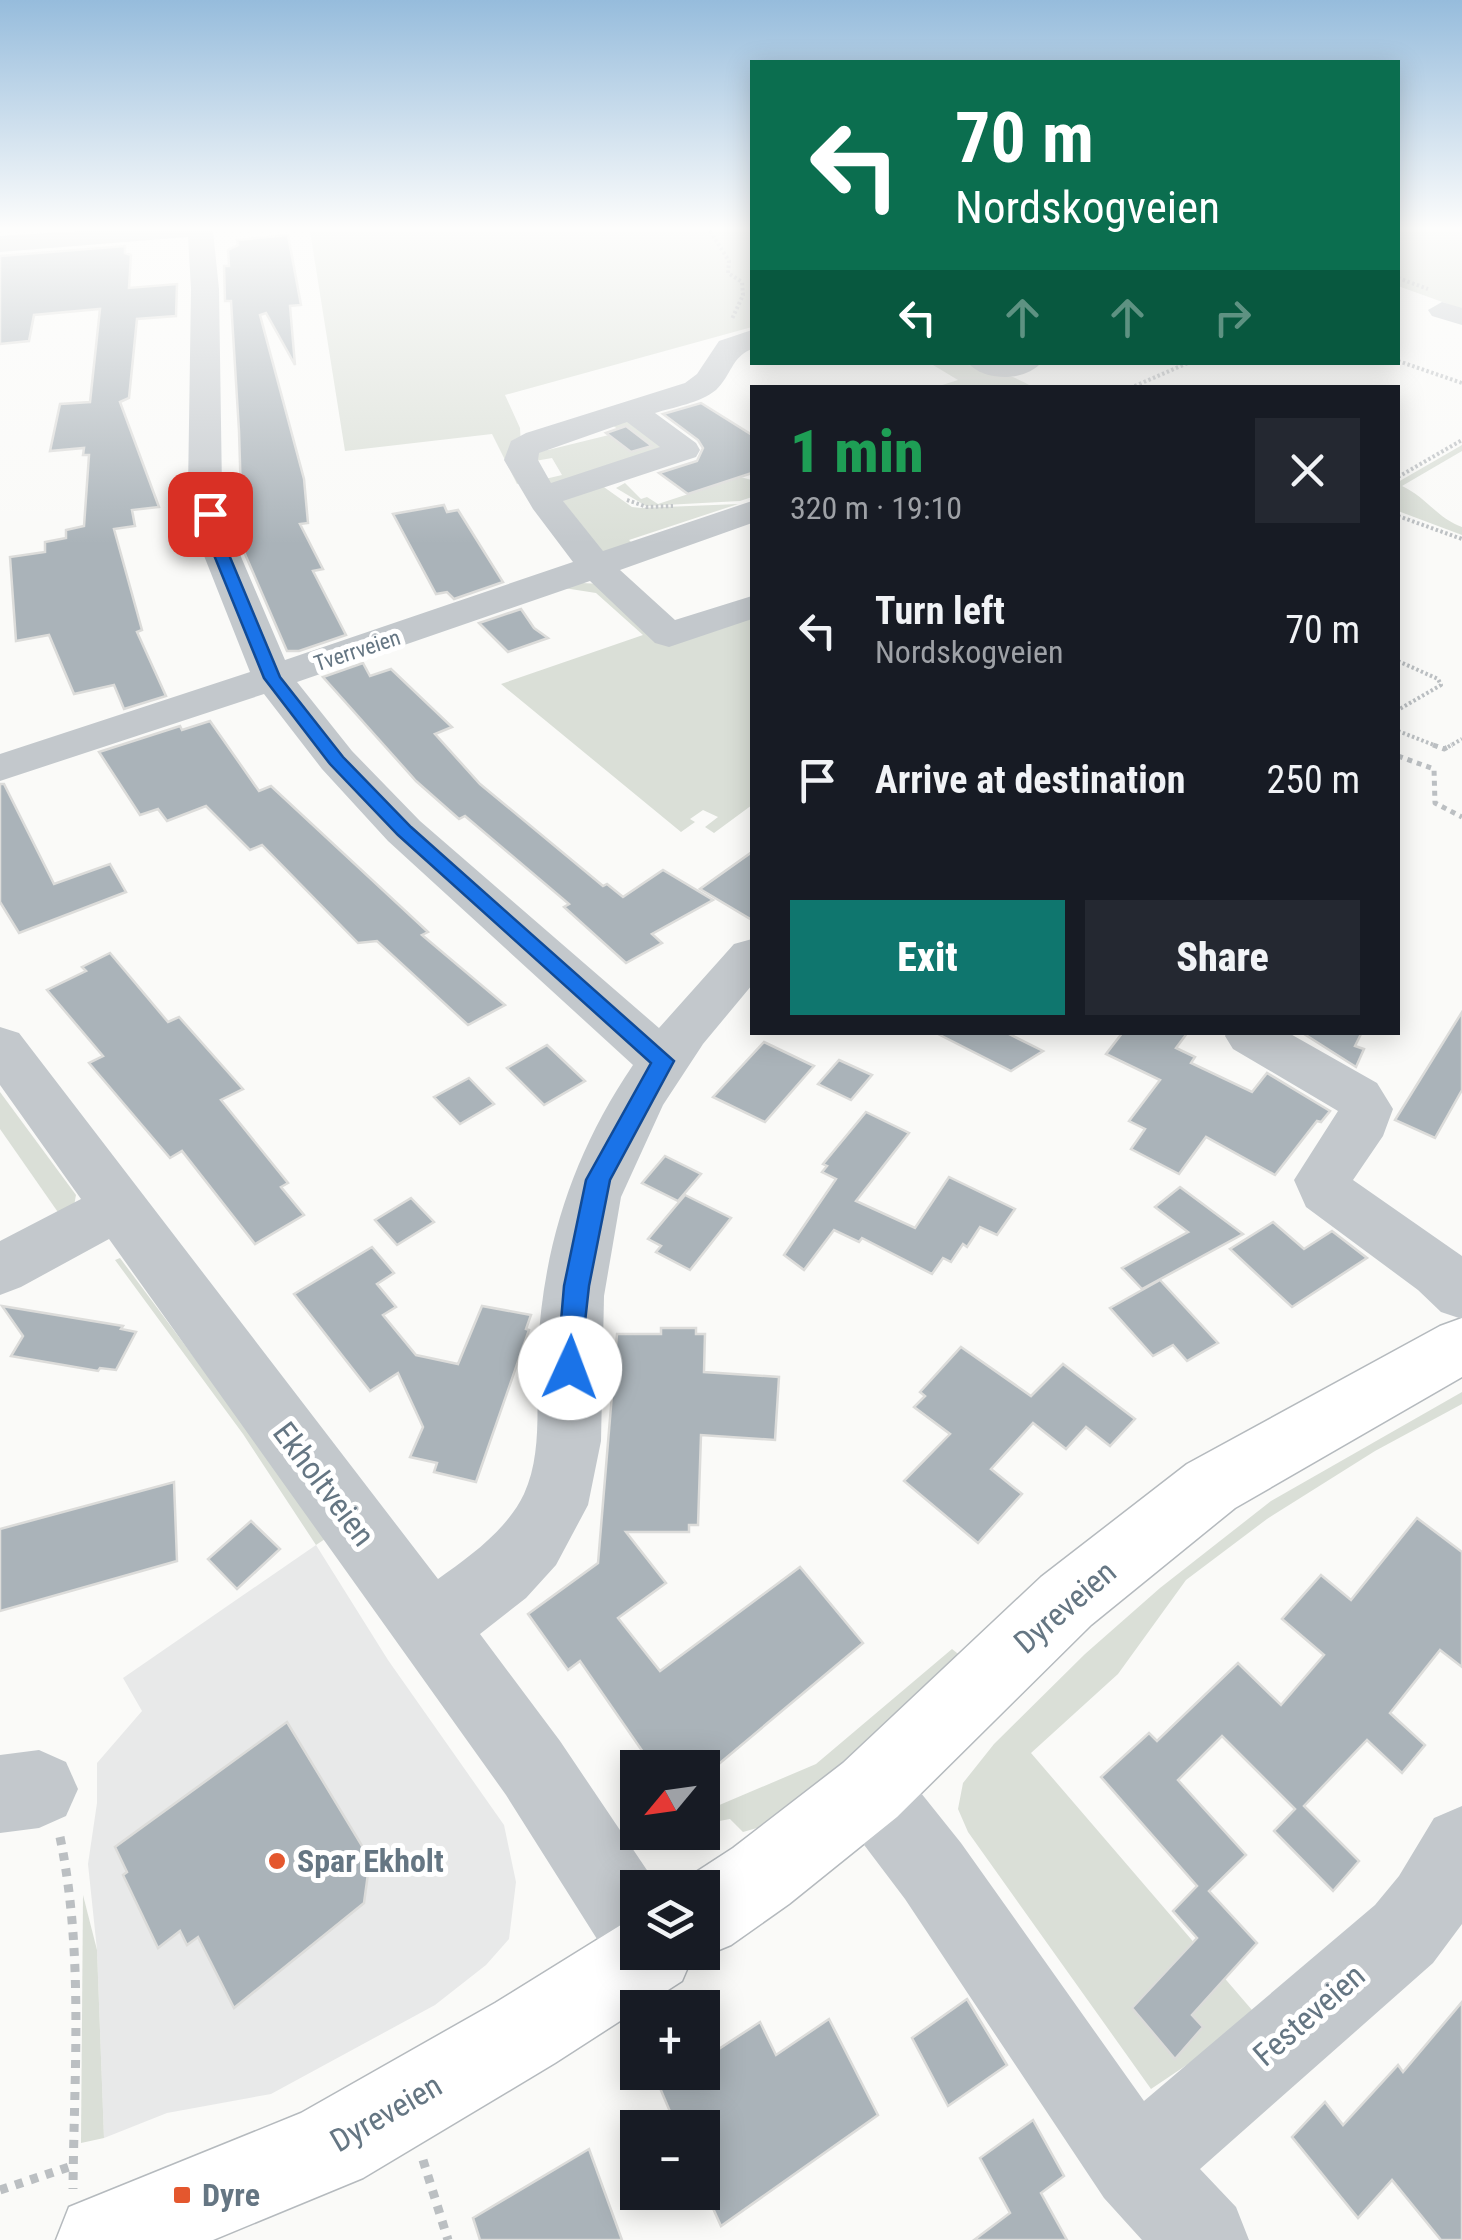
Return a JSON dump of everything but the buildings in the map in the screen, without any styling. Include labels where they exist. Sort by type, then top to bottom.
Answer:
[{"type":"main road","name":"Dyreveien","points":[[720,1902],[870,1790],[1066,1601],[1211,1486],[1462,1345]]},
{"type":"main road","name":"Dyreveien","points":[[87,2222],[331,2146],[625,1970]]},
{"type":"street","points":[[205,336],[205,490],[214,538],[272,678],[336,760],[404,831],[663,1061]]},
{"type":"street","points":[[721,362],[682,396],[535,437],[523,448],[522,460],[599,568],[669,635],[750,608]]},
{"type":"street","points":[[545,496],[684,450],[632,411]]},
{"type":"street","name":"Tverrveien","points":[[0,768],[599,568],[750,512]]},
{"type":"street","points":[[404,1615],[483,1590],[525,1550],[554,1506],[565,1465],[570,1331],[598,1180],[663,1061],[750,958]]},
{"type":"street","points":[[1250,1036],[1358,1097],[1366,1110],[1364,1121],[1322,1180],[1326,1191],[1438,1272],[1462,1294]]},
{"type":"street","name":"Ekholtveien","points":[[0,1046],[404,1615],[532,1768],[620,1902]]},
{"type":"street","points":[[0,1270],[116,1207]]},
{"type":"street","points":[[870,1790],[933,1871],[1136,2166],[1203,2240]]},
{"type":"street","name":"Festeveien","points":[[1136,2166],[1404,1934],[1428,1905],[1462,1846]]},
{"type":"path","points":[[707,336],[690,342],[721,362]]},
{"type":"path","points":[[1400,361],[1462,383]]},
{"type":"path","points":[[1137,385],[1183,365]]},
{"type":"path","points":[[1400,475],[1462,440]]},
{"type":"path","points":[[597,480],[639,506],[684,505]]},
{"type":"path","points":[[1400,517],[1462,539]]},
{"type":"path","points":[[1400,662],[1438,679],[1441,685],[1400,709]]},
{"type":"path","points":[[1400,732],[1444,749],[1462,739]]},
{"type":"path","points":[[1400,757],[1434,769],[1435,803],[1462,818]]},
{"type":"path","points":[[20,1791],[57,1826],[70,1888],[74,1947],[72,2166],[87,2222]]},
{"type":"path","points":[[422,2157],[448,2240]]},
{"type":"path","points":[[0,2190],[72,2166]]},
{"type":"shaded area","points":[[327,336],[721,336],[505,395],[520,428],[523,482],[517,484],[492,434],[345,451]]},
{"type":"shaded area","points":[[933,365],[969,365],[1029,385],[942,385],[958,380]]},
{"type":"shaded area","points":[[630,419],[674,446],[552,489],[545,479],[562,475],[552,458],[535,461],[536,445],[548,450],[621,432],[610,423]]},
{"type":"shaded area","points":[[1462,445],[1462,451],[1402,486],[1462,527],[1462,535],[1400,512],[1400,481]]},
{"type":"shaded area","points":[[740,477],[750,480],[750,498],[740,501],[646,506],[616,488],[625,483],[641,499],[647,497],[658,504]]},
{"type":"shaded area","points":[[601,485],[632,507],[738,504],[629,540],[637,548],[625,553],[598,551],[562,500]]},
{"type":"shaded area","points":[[582,583],[602,584],[667,637],[750,611],[750,806],[714,833],[705,827],[718,817],[703,810],[681,832],[501,684],[643,635],[596,593],[564,588]]},
{"type":"shaded area","points":[[0,1092],[76,1195],[74,1206],[62,1218],[0,1129]]},
{"type":"shaded area","points":[[120,1258],[328,1537],[316,1545],[243,1434],[115,1260]]},
{"type":"shaded area","points":[[1462,1392],[1462,1404],[1375,1451],[1267,1519],[1186,1580],[1118,1674],[1031,1753],[1258,2017],[1151,2089],[968,1832],[958,1809],[963,1783],[994,1744],[1085,1654],[1160,1588],[1271,1501]]},
{"type":"shaded area","points":[[316,1545],[388,1660],[504,1825],[516,1882],[509,1939],[486,1965],[435,2005],[271,2094],[167,2113],[104,2138],[97,1950],[88,1864],[97,1803],[97,1763],[142,1711],[123,1678]]},
{"type":"shaded area","points":[[952,1649],[962,1657],[778,1822],[743,1832],[730,1819],[720,1821],[720,1805],[816,1764]]},
{"type":"shaded area","points":[[83,1895],[97,1950],[104,2138],[81,2143]]},
{"type":"place","name":"Spar Ekholt","points":[[277,1861]]},
{"type":"place","name":"Dyre","points":[[182,2195]]},
{"type":"route","points":[[210,514],[214,538],[272,678],[336,760],[404,831],[663,1061],[598,1180],[576,1286],[570,1368]]}]
